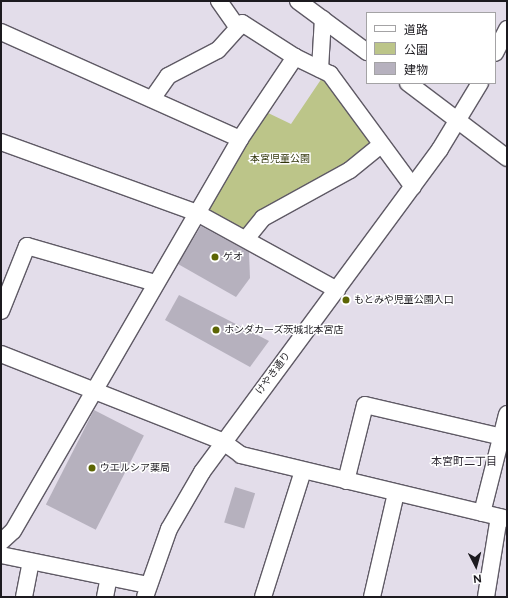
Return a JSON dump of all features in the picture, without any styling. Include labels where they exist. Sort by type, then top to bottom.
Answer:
[{"type":"street","points":[[219,1],[238,28]]},
{"type":"street","points":[[298,1],[366,51]]},
{"type":"street","points":[[320,69],[324,19]]},
{"type":"street","points":[[152,100],[168,76],[218,50],[242,23],[294,57],[330,74],[380,146],[413,187]]},
{"type":"street","points":[[496,51],[507,29]]},
{"type":"street","points":[[1,32],[240,139]]},
{"type":"street","points":[[1,542],[13,530],[96,391],[155,283],[196,213],[240,139],[294,57]]},
{"type":"street","points":[[409,84],[507,158]]},
{"type":"street","name":"けやき通り","points":[[146,591],[184,500],[222,441],[413,187],[459,121],[479,84]]},
{"type":"street","points":[[1,142],[196,213],[337,290]]},
{"type":"street","points":[[246,239],[263,218],[339,176],[380,146]]},
{"type":"street","points":[[1,312],[27,246],[155,283]]},
{"type":"street","points":[[1,354],[222,441],[241,455],[503,518],[486,597]]},
{"type":"street","points":[[346,481],[366,405],[502,437]]},
{"type":"street","points":[[482,513],[507,414]]},
{"type":"street","points":[[263,597],[304,471]]},
{"type":"street","points":[[372,597],[396,493]]},
{"type":"street","points":[[1,555],[109,577],[146,591]]},
{"type":"street","points":[[24,597],[31,562]]},
{"type":"street","points":[[105,597],[109,577]]},
{"type":"green space","name":"本宮児童公園","points":[[322,78],[334,86],[374,143],[344,168],[244,231],[206,211],[264,111],[291,124]]},
{"type":"building","name":"ゲオ","points":[[201,226],[249,252],[250,278],[236,297],[178,264]]},
{"type":"building","name":"ホンダカーズ茨城北本宮店","points":[[179,295],[269,341],[250,367],[165,320]]},
{"type":"building","name":"ウエルシア薬局","points":[[94,410],[144,435],[96,530],[46,504]]},
{"type":"building","points":[[235,487],[255,493],[244,529],[224,522]]},
{"type":"place","name":"ゲオ","points":[[215,257]]},
{"type":"place","name":"もとみや児童公園入口","points":[[346,300]]},
{"type":"place","name":"ホンダカーズ茨城北本宮店","points":[[216,330]]},
{"type":"place","name":"ウエルシア薬局","points":[[92,468]]},
{"type":"district","name":"本宮町二丁目","points":[[464,462]]}]
